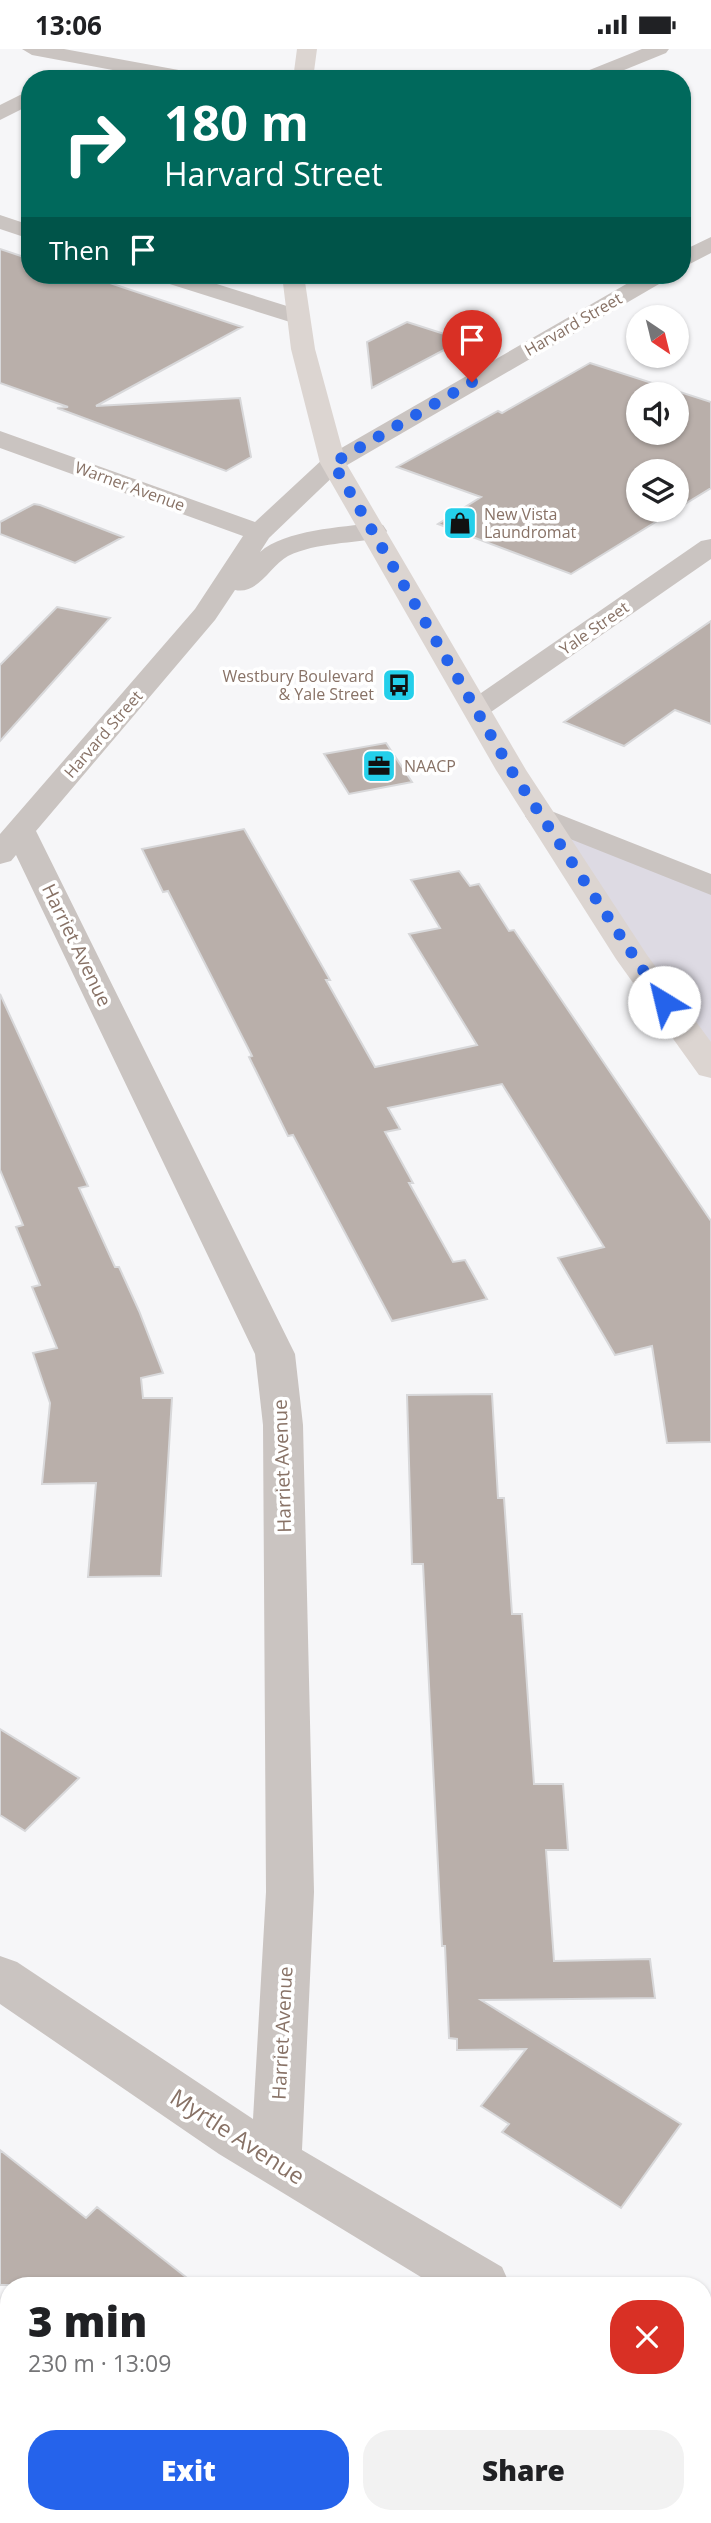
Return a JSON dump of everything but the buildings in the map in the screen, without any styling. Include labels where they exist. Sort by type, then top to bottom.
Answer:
[{"type":"street","points":[[32,49],[146,70]]},
{"type":"street","points":[[304,70],[307,49]]},
{"type":"street","points":[[606,70],[659,49]]},
{"type":"street","points":[[74,70],[92,60]]},
{"type":"street","points":[[0,114],[21,101]]},
{"type":"street","points":[[0,222],[21,229]]},
{"type":"street","points":[[691,256],[711,244]]},
{"type":"street","points":[[194,284],[298,317]]},
{"type":"street","points":[[294,284],[303,349],[333,463],[541,816],[633,959],[711,1067]]},
{"type":"street","name":"Harvard Street","points":[[10,842],[205,614],[259,533],[333,463],[642,284]]},
{"type":"street","name":"Warner Avenue","points":[[0,439],[259,533]]},
{"type":"street","name":"Harvard Street","points":[[205,614],[277,551],[316,539],[374,531]]},
{"type":"street","name":"Yale Street","points":[[478,708],[711,547]]},
{"type":"street","points":[[541,816],[711,885]]},
{"type":"street","name":"Harriet Avenue","points":[[10,842],[275,1354],[283,1425],[290,1892],[276,2161]]},
{"type":"street","name":"Myrtle Avenue","points":[[0,1977],[276,2161],[389,2233],[469,2277]]},
{"type":"shaded area","points":[[541,816],[711,885],[711,1067]]},
{"type":"place","name":"New Vista Laundromat","points":[[460,523]]},
{"type":"place","name":"Westbury Boulevard & Yale Street","points":[[399,685]]},
{"type":"place","name":"NAACP","points":[[379,766]]},
{"type":"route","points":[[472,382],[333,463],[478,708],[511,770],[633,959],[664,1002]]}]
